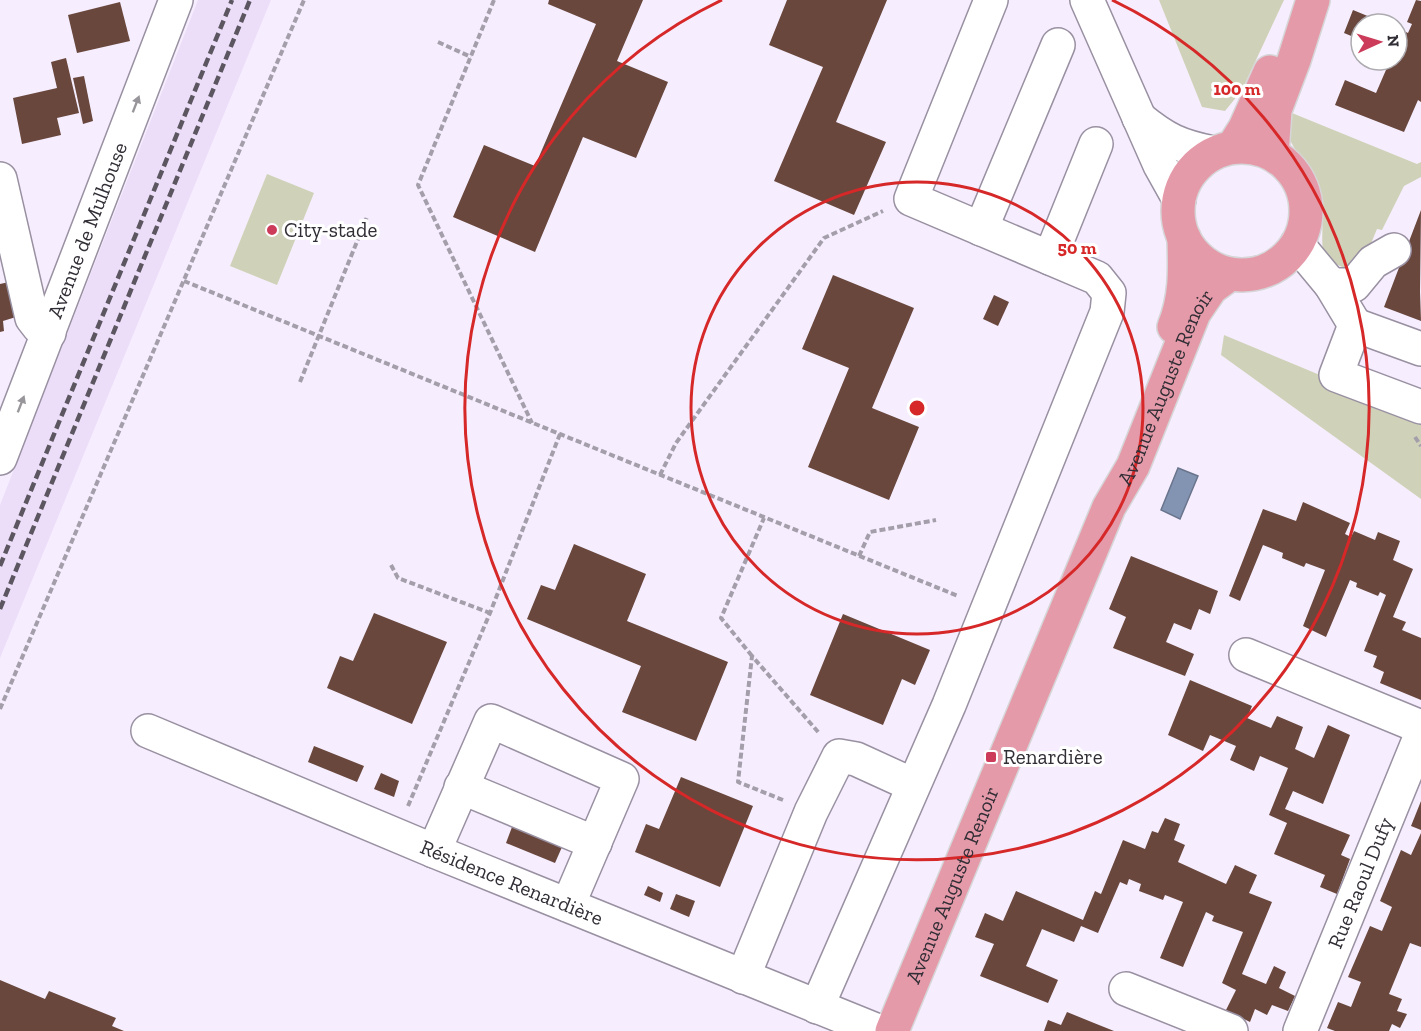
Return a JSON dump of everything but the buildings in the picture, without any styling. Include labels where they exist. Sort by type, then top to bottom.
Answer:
[{"type":"main road","points":[[1223,150],[1255,147],[1272,154],[1298,177],[1306,199],[1305,227],[1297,244],[1280,262],[1269,269],[1247,275],[1230,274],[1209,266],[1197,256],[1184,238],[1179,221],[1179,199],[1185,183],[1197,165],[1223,150],[1245,128],[1280,51],[1309,8]]},
{"type":"main road","points":[[1272,154],[1275,110],[1294,60],[1309,8]]},
{"type":"main road","name":"Avenue Auguste Renoir","points":[[1109,507],[1119,460],[1181,308],[1185,285],[1184,238]]},
{"type":"main road","name":"Avenue Auguste Renoir","points":[[892,1031],[1109,507],[1133,466],[1194,313],[1211,288],[1230,274]]},
{"type":"street","name":"Avenue de Mulhouse","points":[[0,458],[176,0]]},
{"type":"street","points":[[817,1007],[989,609],[1107,312],[1108,292],[1097,278],[911,199],[991,0]]},
{"type":"street","points":[[1087,0],[1160,165],[1179,199]]},
{"type":"street","points":[[981,229],[1058,45]]},
{"type":"street","points":[[1139,118],[1160,135],[1179,146],[1223,150]]},
{"type":"street","points":[[1050,258],[1096,144]]},
{"type":"street","points":[[0,179],[32,318],[39,327],[49,333]]},
{"type":"street","points":[[1297,244],[1331,285],[1355,325],[1421,349]]},
{"type":"street","points":[[1331,285],[1354,285],[1374,262],[1394,250]]},
{"type":"street","points":[[1355,325],[1336,375],[1421,407]]},
{"type":"street","points":[[1246,655],[1421,727]]},
{"type":"street","points":[[434,851],[491,721],[622,779],[568,905]]},
{"type":"street","name":"Résidence Renardière","points":[[148,731],[395,835],[878,1031]]},
{"type":"street","name":"Rue Raoul Dufy","points":[[1300,1031],[1421,735]]},
{"type":"street","points":[[743,977],[811,812],[839,756],[855,759],[913,785]]},
{"type":"street","points":[[461,787],[595,843]]},
{"type":"street","points":[[1126,989],[1231,1031]]},
{"type":"path","points":[[0,709],[304,0]]},
{"type":"path","points":[[494,0],[418,185],[532,423]]},
{"type":"path","points":[[438,42],[471,57]]},
{"type":"path","points":[[660,475],[676,443],[824,238],[911,199]]},
{"type":"path","points":[[300,382],[367,217]]},
{"type":"path","points":[[184,281],[989,609]]},
{"type":"path","points":[[395,835],[490,613],[560,434]]},
{"type":"path","points":[[764,517],[721,618],[839,756]]},
{"type":"path","points":[[859,556],[870,532],[936,520]]},
{"type":"path","points":[[391,565],[398,578],[490,613]]},
{"type":"path","points":[[752,656],[738,782],[811,812]]},
{"type":"shaded area","points":[[198,0],[271,0],[0,658],[0,505]]},
{"type":"green space","points":[[1159,0],[1284,0],[1242,90],[1225,111],[1202,107]]},
{"type":"green space","points":[[1292,113],[1417,164],[1421,162],[1421,177],[1404,186],[1382,230],[1377,229],[1358,275],[1324,258],[1321,193],[1313,172],[1295,149],[1289,137]]},
{"type":"green space","name":"City-stade","points":[[267,174],[314,193],[277,285],[230,266]]},
{"type":"green space","points":[[1224,335],[1421,417],[1421,499],[1221,355]]},
{"type":"water","points":[[1178,468],[1198,476],[1180,519],[1161,510]]},
{"type":"railway","points":[[0,566],[232,0]]},
{"type":"railway","points":[[0,609],[250,0]]},
{"type":"place","name":"City-stade","points":[[272,230]]},
{"type":"place","name":"Renardière","points":[[991,757]]}]
